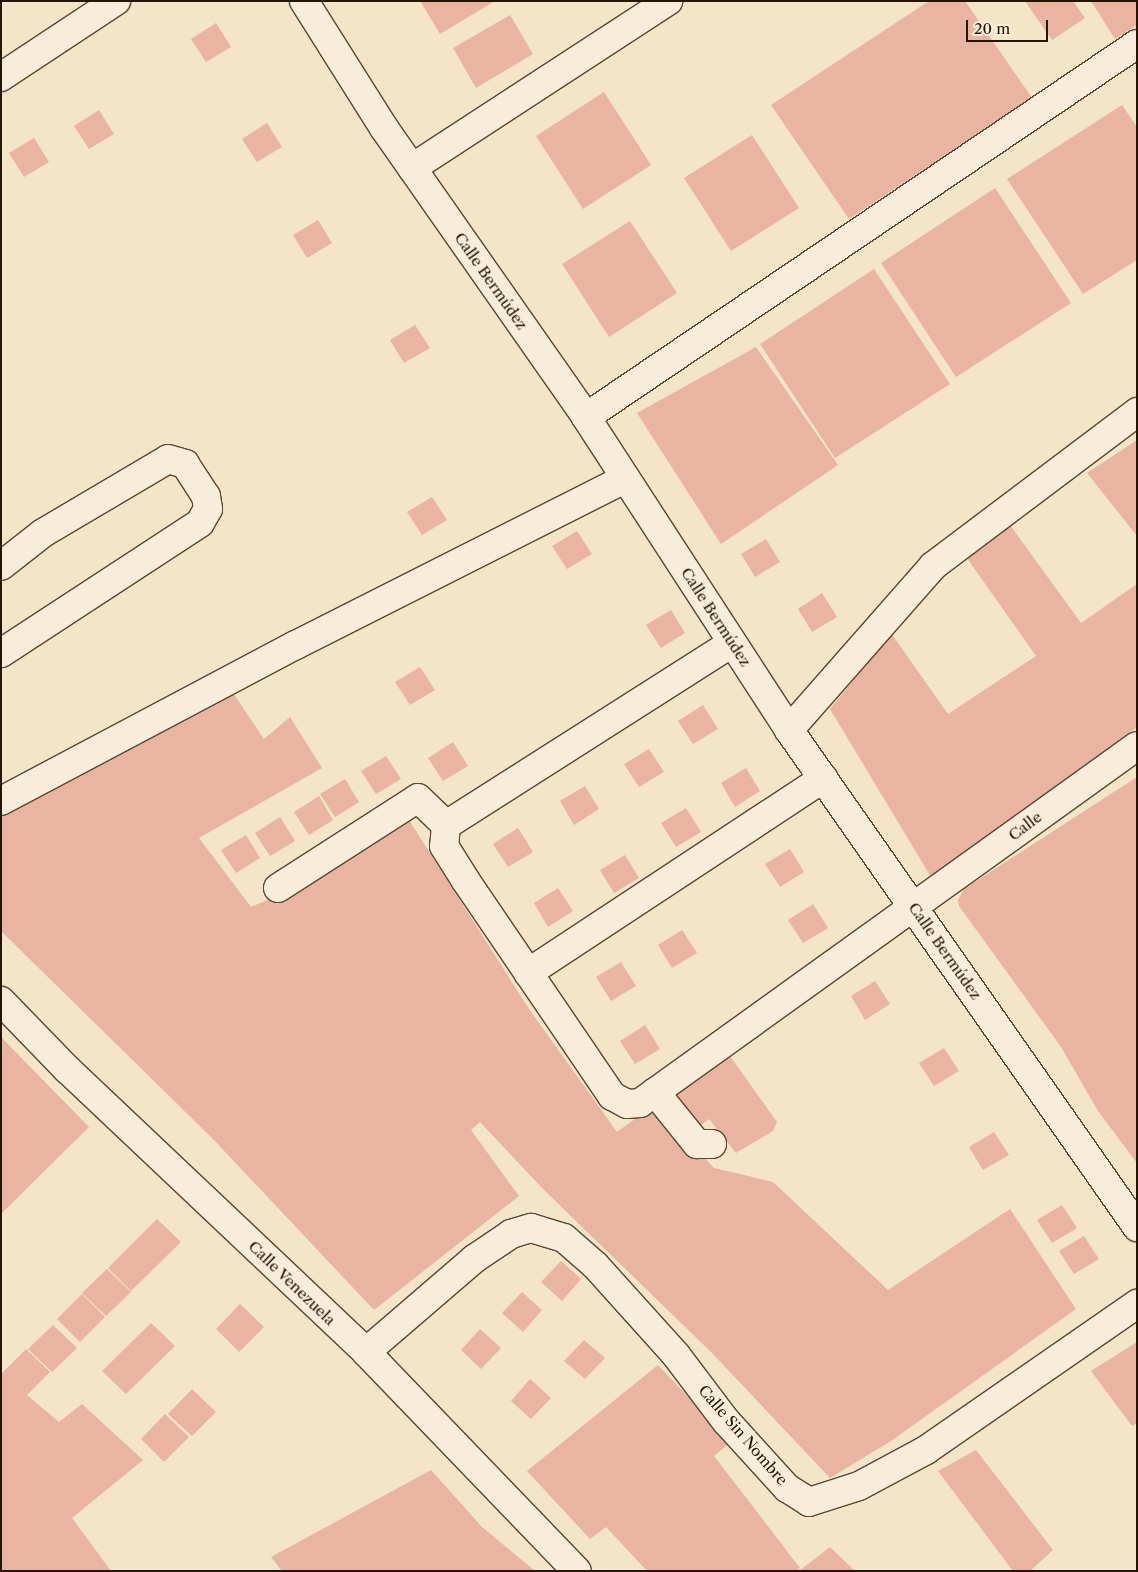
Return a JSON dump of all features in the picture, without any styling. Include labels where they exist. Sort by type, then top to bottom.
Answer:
[{"type":"street","points":[[1,78],[116,1]]},
{"type":"street","name":"Calle Bermúdez","points":[[304,1],[412,168],[586,417],[789,730],[1137,1228]]},
{"type":"street","points":[[412,168],[668,1]]},
{"type":"street","points":[[586,417],[1137,44]]},
{"type":"street","points":[[789,730],[932,566],[1137,412]]},
{"type":"street","points":[[1,566],[43,533],[168,459],[185,464],[206,496],[208,509],[200,523],[63,609],[1,653]]},
{"type":"street","points":[[1,801],[296,645],[626,478]]},
{"type":"street","points":[[278,888],[418,798],[446,825],[732,643]]},
{"type":"street","name":"Calle","points":[[446,825],[444,846],[612,1096],[627,1104],[640,1103],[915,908],[1137,746]]},
{"type":"street","points":[[528,972],[824,778]]},
{"type":"street","name":"Calle Venezuela","points":[[1,1001],[67,1069],[366,1352],[577,1571]]},
{"type":"street","points":[[655,1092],[698,1144],[712,1144]]},
{"type":"street","name":"Calle Sin Nombre","points":[[366,1352],[474,1259],[511,1234],[531,1228],[564,1238],[595,1265],[676,1355],[726,1422],[787,1488],[809,1502],[859,1486],[926,1450],[1137,1304]]},
{"type":"building","points":[[420,1],[495,1],[440,34]]},
{"type":"building","points":[[929,1],[965,1],[1032,98],[849,219],[771,105]]},
{"type":"building","points":[[1025,1],[1073,1],[1085,18],[1052,40]]},
{"type":"building","points":[[1091,1],[1137,1],[1137,25],[1115,39]]},
{"type":"building","points":[[510,15],[533,54],[476,88],[453,48]]},
{"type":"building","points":[[216,23],[231,47],[206,62],[191,39]]},
{"type":"building","points":[[604,92],[651,165],[583,209],[536,136]]},
{"type":"building","points":[[1122,105],[1137,127],[1137,260],[1083,294],[1007,179]]},
{"type":"building","points":[[99,110],[114,134],[89,149],[74,126]]},
{"type":"building","points":[[267,123],[282,147],[257,162],[242,139]]},
{"type":"building","points":[[752,135],[799,208],[731,251],[684,178]]},
{"type":"building","points":[[34,138],[49,162],[24,177],[9,153]]},
{"type":"building","points":[[995,188],[1071,303],[956,377],[881,263]]},
{"type":"building","points":[[318,220],[332,243],[307,258],[293,235]]},
{"type":"building","points":[[630,221],[677,293],[609,337],[562,264]]},
{"type":"building","points":[[874,269],[950,384],[835,458],[760,344]]},
{"type":"building","points":[[415,325],[430,348],[404,363],[390,340]]},
{"type":"building","points":[[756,347],[838,465],[721,544],[637,413]]},
{"type":"building","points":[[1137,440],[1137,536],[1087,473]]},
{"type":"building","points":[[432,497],[447,520],[422,535],[407,512]]},
{"type":"building","points":[[1010,525],[1081,623],[1137,584],[1137,727],[931,877],[830,709],[891,633],[948,714],[1036,656],[962,551]]},
{"type":"building","points":[[577,531],[592,554],[567,569],[552,546]]},
{"type":"building","points":[[766,539],[780,562],[755,577],[741,554]]},
{"type":"building","points":[[822,593],[837,617],[812,632],[798,609]]},
{"type":"building","points":[[671,610],[685,633],[661,648],[646,625]]},
{"type":"building","points":[[420,667],[435,690],[410,705],[395,682]]},
{"type":"building","points":[[229,687],[264,739],[290,717],[322,768],[199,838],[251,907],[317,878],[409,820],[529,1009],[617,1132],[654,1105],[714,1168],[773,1182],[888,1290],[1010,1209],[1076,1309],[891,1441],[830,1478],[712,1353],[543,1189],[480,1122],[471,1130],[519,1196],[374,1310],[213,1139],[1,931],[1,809]]},
{"type":"building","points":[[703,705],[718,729],[693,744],[678,721]]},
{"type":"building","points":[[453,742],[468,766],[443,781],[428,758]]},
{"type":"building","points":[[649,749],[664,772],[639,787],[624,764]]},
{"type":"building","points":[[386,756],[401,779],[376,794],[361,771]]},
{"type":"building","points":[[746,768],[760,791],[735,807],[721,783]]},
{"type":"building","points":[[1137,777],[1137,1163],[1098,1111],[1061,1047],[959,906],[958,900],[964,889]]},
{"type":"building","points":[[345,779],[359,802],[335,817],[320,794]]},
{"type":"building","points":[[585,786],[599,809],[574,825],[560,801]]},
{"type":"building","points":[[319,796],[333,820],[309,835],[294,812]]},
{"type":"building","points":[[686,808],[701,832],[676,847],[661,823]]},
{"type":"building","points":[[280,817],[295,841],[270,856],[255,833]]},
{"type":"building","points":[[518,828],[533,852],[508,867],[493,844]]},
{"type":"building","points":[[246,835],[260,858],[236,873],[221,850]]},
{"type":"building","points":[[790,849],[804,872],[780,887],[765,864]]},
{"type":"building","points":[[625,855],[639,878],[614,893],[600,870]]},
{"type":"building","points":[[558,888],[573,911],[548,927],[534,903]]},
{"type":"building","points":[[813,904],[828,928],[803,943],[788,920]]},
{"type":"building","points":[[682,930],[697,953],[672,968],[658,945]]},
{"type":"building","points":[[621,962],[636,986],[611,1001],[596,977]]},
{"type":"building","points":[[875,981],[890,1004],[865,1020],[851,996]]},
{"type":"building","points":[[645,1025],[660,1049],[635,1064],[620,1041]]},
{"type":"building","points":[[1,1037],[89,1127],[1,1214]]},
{"type":"building","points":[[944,1048],[959,1071],[934,1086],[919,1063]]},
{"type":"building","points":[[725,1049],[777,1122],[773,1131],[736,1153],[709,1119],[696,1129],[671,1093]]},
{"type":"building","points":[[994,1132],[1009,1155],[983,1170],[969,1147]]},
{"type":"building","points":[[1062,1205],[1077,1228],[1052,1243],[1037,1220]]},
{"type":"building","points":[[157,1219],[181,1242],[131,1291],[108,1268]]},
{"type":"building","points":[[1084,1236],[1099,1259],[1074,1274],[1059,1251]]},
{"type":"building","points":[[561,1261],[581,1279],[562,1301],[541,1282]]},
{"type":"building","points":[[107,1269],[131,1292],[106,1316],[82,1293]]},
{"type":"building","points":[[522,1292],[542,1310],[523,1332],[502,1313]]},
{"type":"building","points":[[82,1294],[105,1317],[80,1342],[57,1319]]},
{"type":"building","points":[[240,1304],[264,1327],[239,1352],[216,1329]]},
{"type":"building","points":[[151,1323],[175,1346],[126,1394],[102,1371]]},
{"type":"building","points":[[53,1325],[77,1348],[52,1372],[28,1349]]},
{"type":"building","points":[[480,1329],[501,1348],[481,1369],[461,1350]]},
{"type":"building","points":[[584,1340],[605,1358],[585,1379],[564,1361]]},
{"type":"building","points":[[1137,1342],[1137,1423],[1132,1426],[1091,1371]]},
{"type":"building","points":[[26,1349],[50,1372],[27,1395],[59,1422],[82,1404],[143,1460],[72,1518],[111,1571],[1,1571],[1,1374]]},
{"type":"building","points":[[658,1365],[731,1442],[714,1456],[800,1568],[796,1571],[647,1571],[606,1527],[590,1539],[527,1471]]},
{"type":"building","points":[[530,1379],[551,1398],[531,1419],[511,1401]]},
{"type":"building","points":[[192,1389],[216,1412],[192,1436],[168,1414]]},
{"type":"building","points":[[165,1414],[189,1437],[164,1462],[141,1439]]},
{"type":"building","points":[[976,1450],[1053,1550],[1030,1571],[1013,1571],[938,1471]]},
{"type":"building","points":[[431,1470],[482,1527],[535,1571],[282,1571],[271,1557]]},
{"type":"building","points":[[830,1547],[855,1571],[799,1571]]}]
